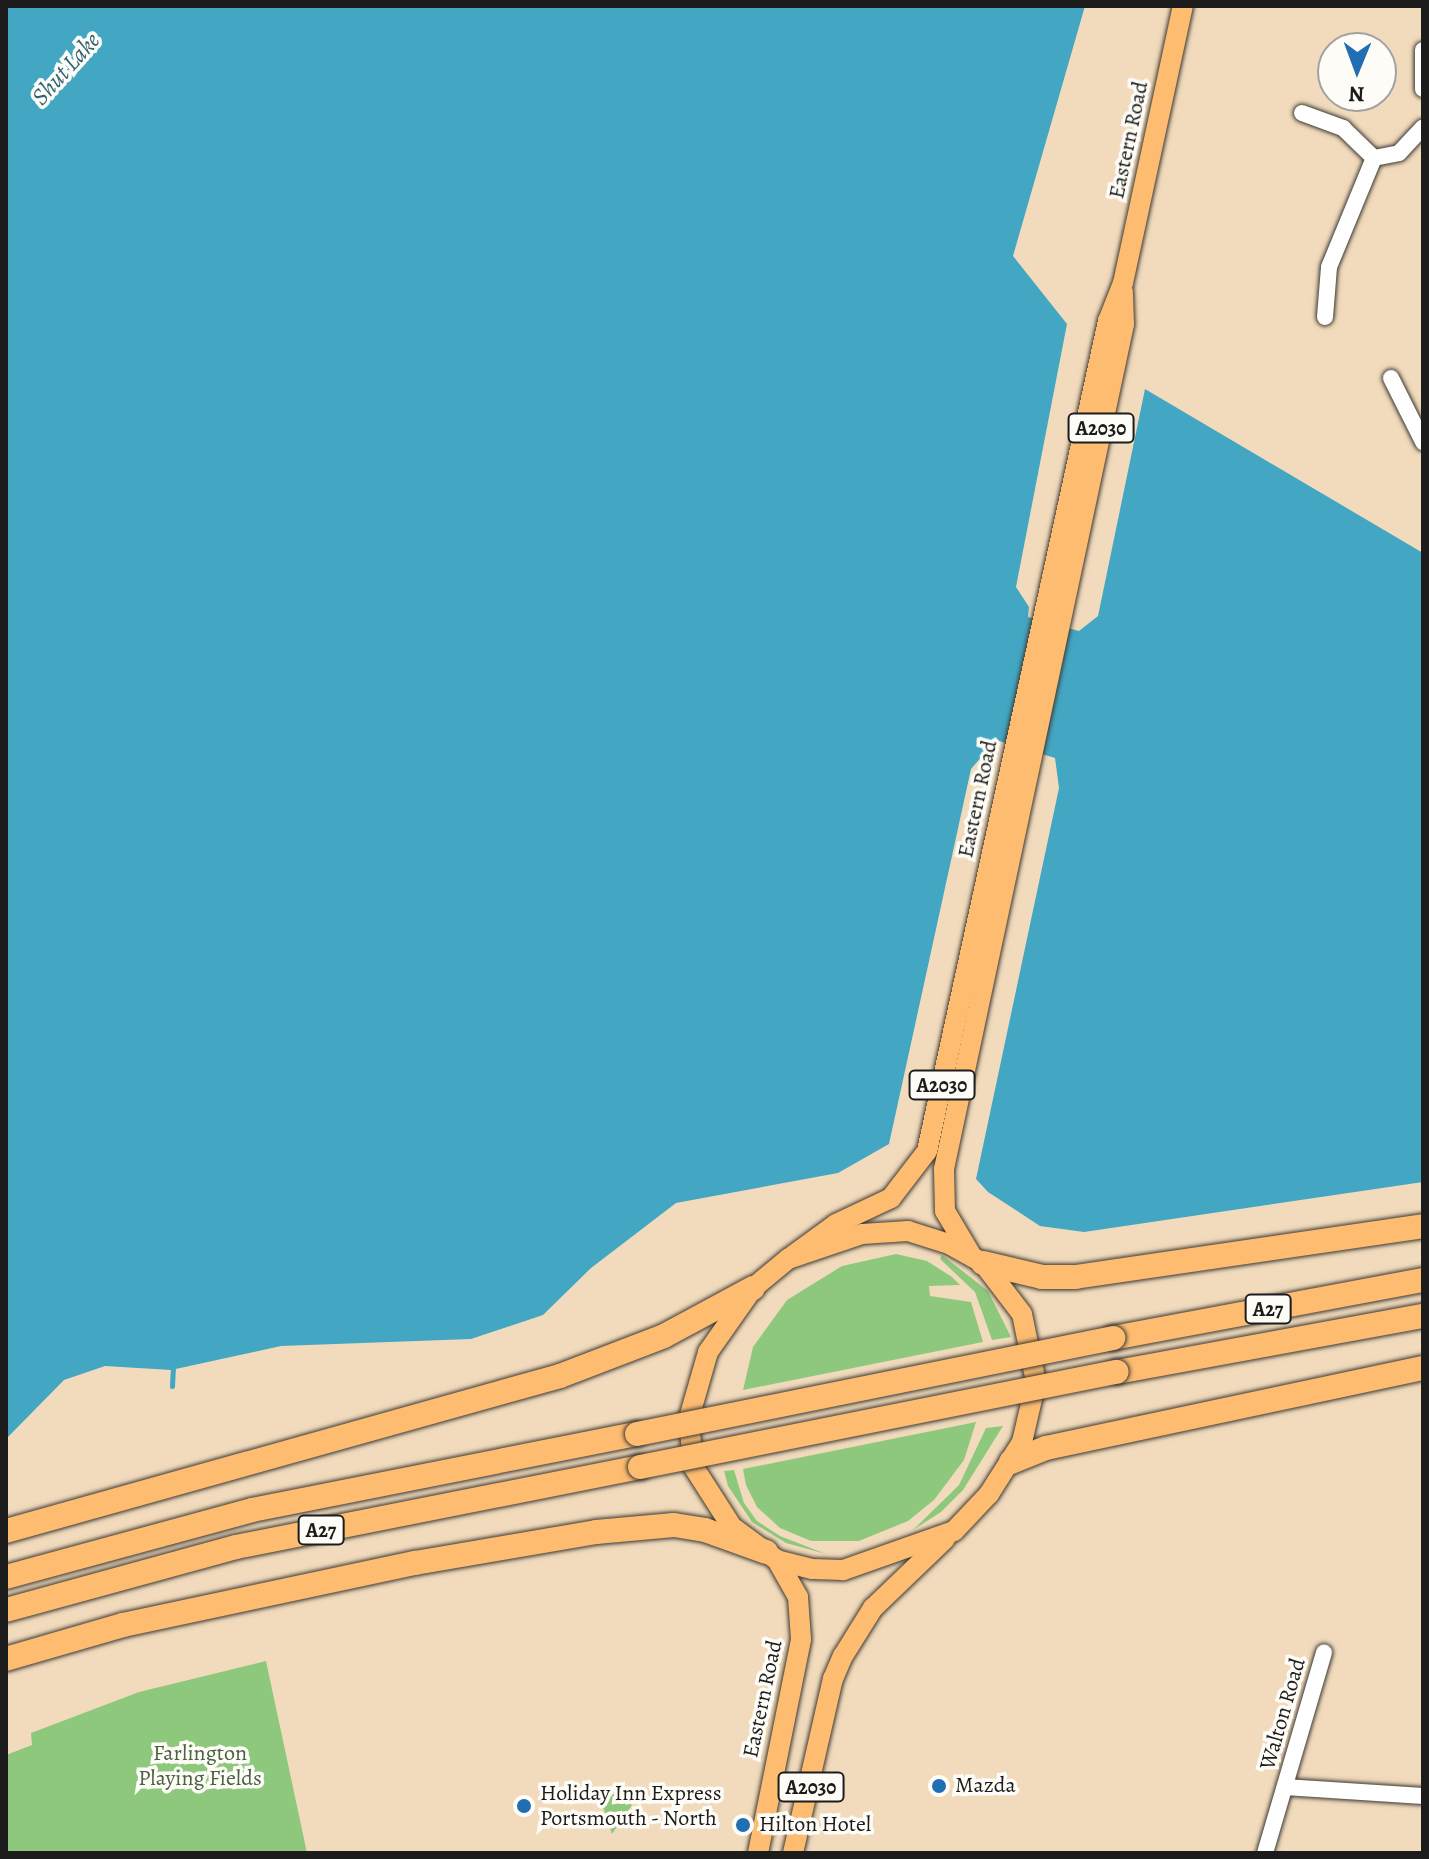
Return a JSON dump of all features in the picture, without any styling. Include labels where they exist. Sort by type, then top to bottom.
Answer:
[{"type":"highway","points":[[978,1260],[1042,1277],[1075,1277],[1423,1226]]},
{"type":"highway","name":"A27","points":[[6,1577],[252,1510],[1113,1338],[1423,1280]]},
{"type":"highway","points":[[6,1531],[560,1376],[664,1336],[753,1288]]},
{"type":"highway","name":"A27","points":[[6,1610],[236,1547],[1117,1372],[1423,1316]]},
{"type":"highway","points":[[1011,1462],[1046,1448],[1423,1368]]},
{"type":"highway","points":[[6,1659],[123,1625],[323,1582],[596,1532],[674,1525],[705,1530],[771,1556]]},
{"type":"main road","name":"Eastern Road","points":[[760,1853],[801,1639],[798,1597],[771,1556],[732,1527],[703,1489],[688,1436],[708,1352],[753,1288],[836,1224],[891,1198],[922,1162],[1002,843],[1062,570],[1124,324],[1123,283],[1183,6]]},
{"type":"main road","name":"Eastern Road","points":[[954,1531],[1011,1462],[1035,1396],[1034,1360],[1022,1314],[978,1260],[945,1211],[942,1184],[1002,843]]},
{"type":"main road","points":[[788,1259],[862,1234],[896,1231],[934,1238],[978,1260]]},
{"type":"main road","points":[[771,1556],[812,1569],[860,1567],[954,1531]]},
{"type":"main road","name":"A2030","points":[[793,1853],[833,1679],[843,1656],[873,1608],[954,1531]]},
{"type":"street","points":[[1423,50],[1423,89]]},
{"type":"street","points":[[1302,113],[1343,128],[1374,158]]},
{"type":"street","points":[[1374,158],[1399,153],[1423,127]]},
{"type":"street","points":[[1325,317],[1329,267],[1374,158]]},
{"type":"street","points":[[1391,378],[1423,442]]},
{"type":"street","name":"Walton Road","points":[[1265,1853],[1324,1653]]},
{"type":"street","name":"Walton Road","points":[[1285,1787],[1423,1796]]},
{"type":"green space","points":[[896,1254],[927,1261],[960,1285],[929,1286],[930,1296],[971,1302],[983,1342],[743,1390],[753,1347],[787,1300],[842,1266]]},
{"type":"green space","points":[[942,1255],[988,1291],[1011,1337],[992,1340],[975,1292],[940,1259]]},
{"type":"green space","points":[[976,1422],[964,1460],[934,1500],[908,1521],[859,1541],[811,1541],[780,1528],[757,1507],[746,1485],[743,1469]]},
{"type":"green space","points":[[1003,1426],[963,1490],[941,1512],[913,1530],[959,1485],[986,1428]]},
{"type":"green space","points":[[734,1470],[744,1503],[757,1521],[780,1536],[826,1554],[786,1543],[752,1522],[728,1486],[724,1471]]},
{"type":"green space","name":"Farlington Playing Fields","points":[[266,1661],[307,1853],[6,1853],[6,1755],[32,1745],[31,1733],[139,1692]]},
{"type":"green space","points":[[615,1793],[632,1805],[612,1834],[602,1804]]},
{"type":"water","name":"Shut Lake","points":[[6,6],[1085,6],[1013,256],[1067,324],[1016,587],[1029,607],[1028,617],[1079,631],[1098,616],[1145,389],[1423,553],[1423,1182],[1084,1232],[1040,1226],[988,1192],[976,1179],[1059,788],[1055,758],[996,740],[971,769],[889,1144],[838,1173],[676,1203],[591,1268],[543,1315],[471,1339],[281,1346],[171,1370],[105,1366],[64,1380],[6,1439]]},
{"type":"waterway","points":[[172,1386],[173,1364]]},
{"type":"place","name":"Mazda","points":[[939,1786]]},
{"type":"place","name":"Holiday Inn Express Portsmouth - North","points":[[524,1806]]},
{"type":"place","name":"Hilton Hotel","points":[[743,1825]]}]
